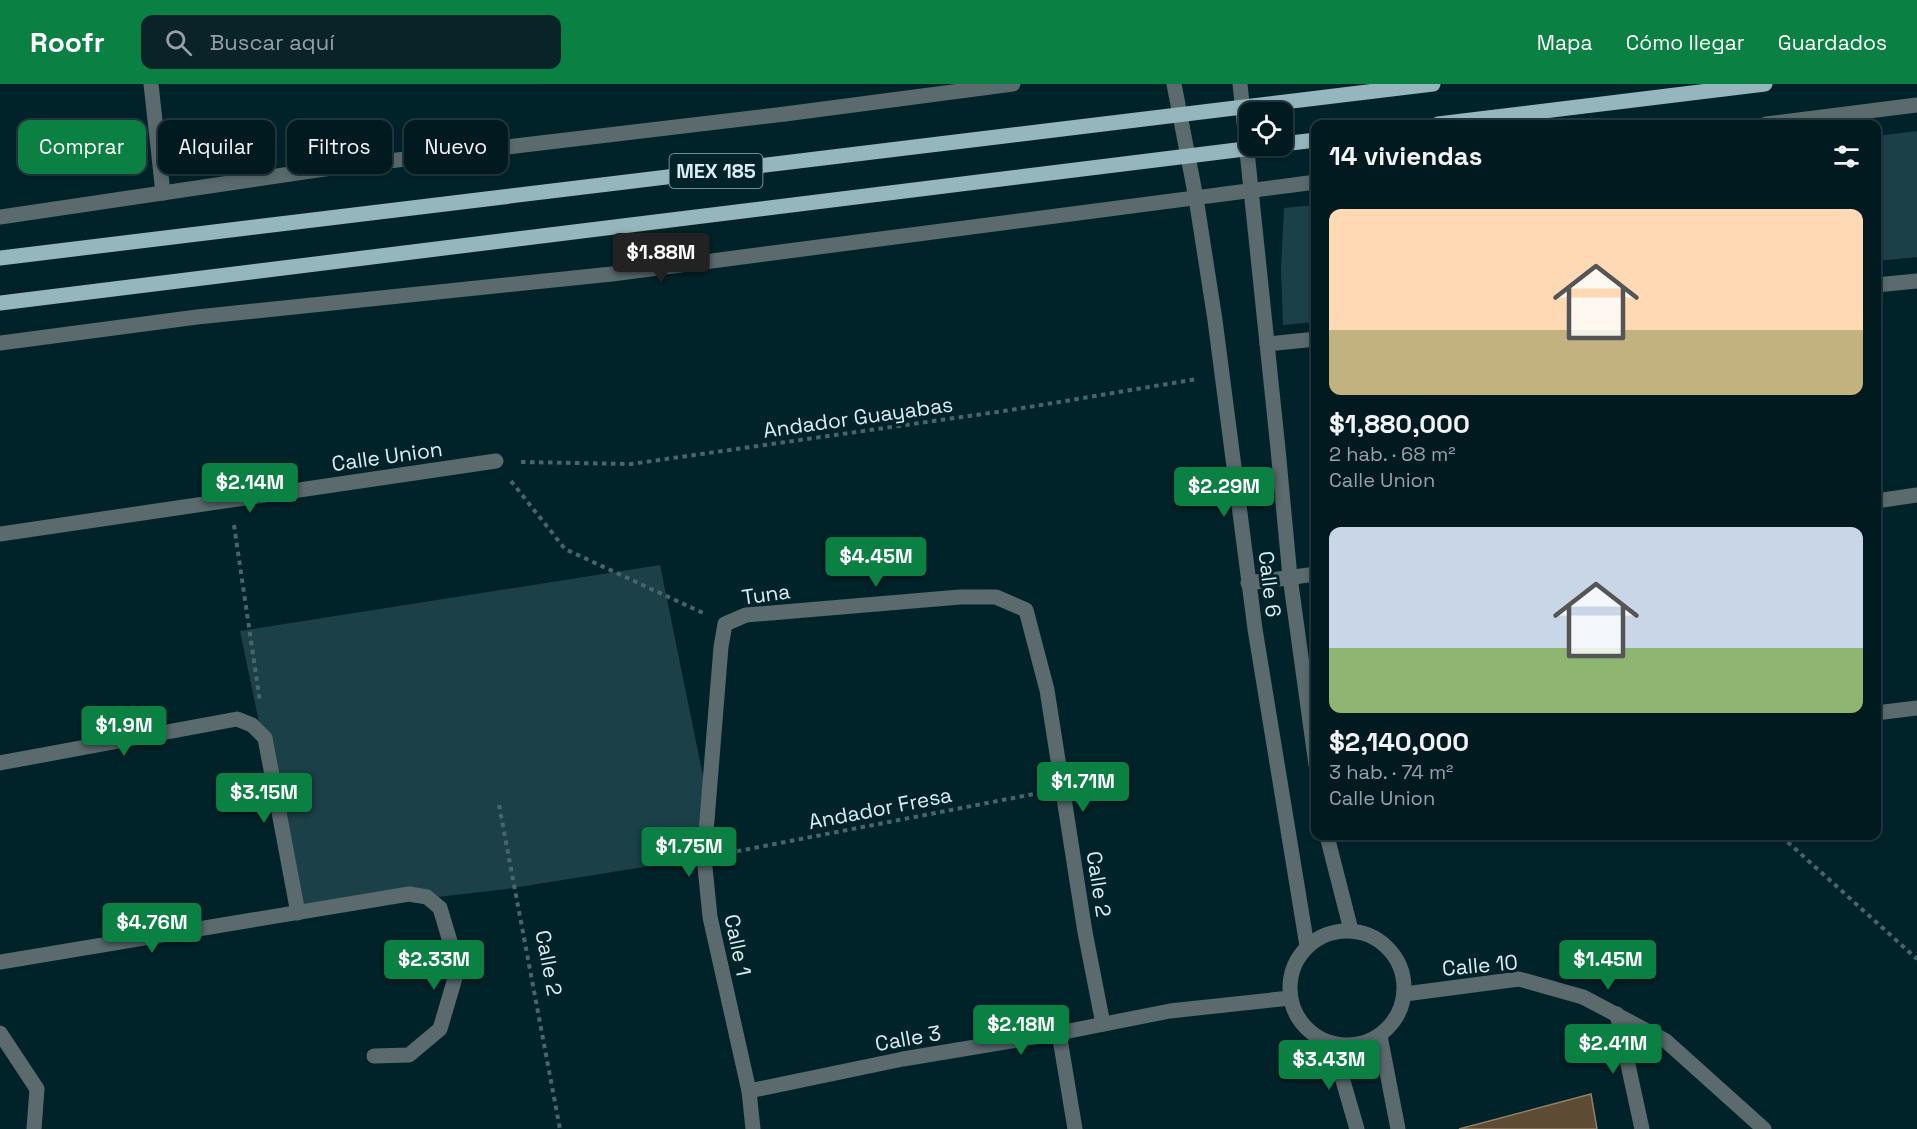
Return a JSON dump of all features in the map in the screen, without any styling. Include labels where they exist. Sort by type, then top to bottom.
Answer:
[{"type":"main road","name":"MEX 185","points":[[0,258],[1433,84]]},
{"type":"main road","points":[[1471,120],[1765,84]]},
{"type":"main road","points":[[1293,143],[1311,141]]},
{"type":"main road","name":"MEX 185","points":[[0,303],[1239,150]]},
{"type":"street","points":[[151,84],[164,193]]},
{"type":"street","points":[[0,217],[338,167],[774,116],[1013,84]]},
{"type":"street","name":"Calle 6","points":[[1174,84],[1196,198],[1222,375],[1248,583],[1307,946]]},
{"type":"street","name":"Calle 6","points":[[1240,84],[1290,577],[1311,729]]},
{"type":"street","points":[[1798,120],[1917,105]]},
{"type":"street","points":[[0,343],[209,316],[623,273],[1311,183]]},
{"type":"street","points":[[1881,285],[1917,281]]},
{"type":"street","points":[[1267,344],[1311,340]]},
{"type":"street","name":"Calle Union","points":[[0,534],[496,461]]},
{"type":"street","points":[[1881,500],[1917,495]]},
{"type":"street","points":[[1248,583],[1311,575]]},
{"type":"street","name":"Tuna","points":[[725,624],[746,615],[960,597],[996,597],[1026,610]]},
{"type":"street","name":"Calle 2","points":[[1026,610],[1047,690],[1085,932],[1103,1024]]},
{"type":"street","name":"Calle 1","points":[[725,624],[721,647],[704,857],[710,917],[749,1091],[753,1129]]},
{"type":"street","points":[[1881,712],[1917,708]]},
{"type":"street","points":[[0,763],[237,719],[252,725],[265,738],[298,913]]},
{"type":"street","points":[[1328,840],[1351,930]]},
{"type":"street","points":[[0,962],[409,894],[427,897],[440,908],[458,968],[440,1029],[409,1055],[375,1056]]},
{"type":"street","points":[[1351,930],[1373,936],[1391,950],[1402,970],[1405,994],[1396,1022],[1380,1036],[1356,1044],[1332,1043],[1315,1036],[1301,1024],[1290,998],[1292,970],[1307,946],[1327,934],[1351,930]]},
{"type":"street","name":"Calle 10","points":[[1405,994],[1519,979],[1583,996],[1666,1041],[1764,1129]]},
{"type":"street","name":"Calle 3","points":[[749,1091],[903,1059],[1059,1033],[1170,1011],[1290,998]]},
{"type":"street","points":[[1617,1014],[1642,1129]]},
{"type":"street","points":[[0,1033],[38,1089],[34,1129]]},
{"type":"street","points":[[1059,1033],[1075,1129]]},
{"type":"street","points":[[1380,1036],[1398,1129]]},
{"type":"street","points":[[1332,1043],[1357,1129]]},
{"type":"path","name":"Andador Guayabas","points":[[496,461],[631,464],[1011,410],[1222,375]]},
{"type":"path","points":[[496,461],[565,549],[725,624]]},
{"type":"path","points":[[230,501],[260,700],[252,725]]},
{"type":"path","name":"Andador Fresa","points":[[704,857],[1063,788]]},
{"type":"path","name":"Calle 2","points":[[499,805],[560,1129]]},
{"type":"path","points":[[1784,840],[1917,959]]},
{"type":"green space","points":[[1917,131],[1917,257],[1881,261],[1881,136]]},
{"type":"green space","points":[[1311,205],[1311,322],[1283,325],[1281,268],[1284,208]]},
{"type":"green space","points":[[660,565],[719,855],[507,889],[308,912],[297,905],[240,631]]},
{"type":"building","points":[[1591,1094],[1597,1129],[1459,1129]]}]
